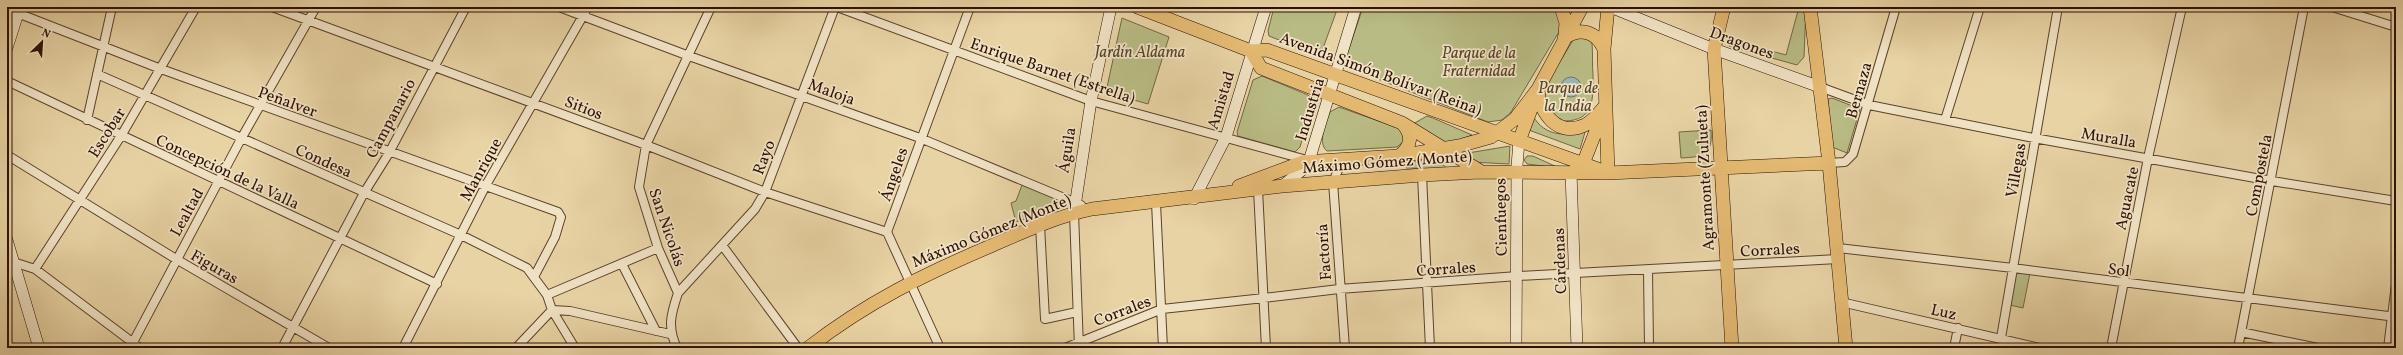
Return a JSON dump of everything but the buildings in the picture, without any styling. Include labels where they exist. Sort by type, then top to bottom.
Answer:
[{"type":"main road","name":"Avenida Simón Bolívar (Reina)","points":[[1137,7],[1252,52],[1267,50],[1498,133]]},
{"type":"main road","points":[[1561,7],[1566,23],[1564,38]]},
{"type":"main road","points":[[1498,133],[1515,119],[1538,89],[1564,38],[1582,7]]},
{"type":"main road","points":[[1608,173],[1604,49],[1609,7]]},
{"type":"main road","name":"Agramonte (Zulueta)","points":[[1724,7],[1714,49],[1732,348]]},
{"type":"main road","points":[[1810,7],[1830,163],[1846,348]]},
{"type":"main road","points":[[1564,38],[1570,34],[1584,31],[1597,37],[1604,49]]},
{"type":"main road","points":[[1252,52],[1261,68],[1402,123],[1480,172]]},
{"type":"main road","points":[[1538,89],[1538,99],[1542,111],[1551,120],[1567,128],[1584,126],[1605,106]]},
{"type":"main road","name":"Cienfuegos","points":[[1519,141],[1538,89]]},
{"type":"main road","points":[[1571,172],[1583,164],[1605,106]]},
{"type":"main road","points":[[1399,156],[1409,147],[1411,141],[1407,129],[1402,123]]},
{"type":"main road","name":"Máximo Gómez (Monte)","points":[[1200,197],[1309,161],[1399,156],[1444,150],[1482,140],[1498,133],[1608,173]]},
{"type":"main road","points":[[1702,168],[1711,161],[1720,149]]},
{"type":"main road","name":"Máximo Gómez (Monte)","points":[[808,348],[851,315],[909,282],[1040,225],[1074,207],[1092,209],[1282,186],[1422,175],[1480,172],[1608,173],[1830,163]]},
{"type":"street","points":[[87,120],[112,7]]},
{"type":"street","name":"Escobar","points":[[35,269],[121,136],[196,7]]},
{"type":"street","name":"Sitios","points":[[272,7],[433,68],[646,145],[765,192],[887,232]]},
{"type":"street","name":"Lealtad","points":[[134,346],[176,260],[240,138],[316,7]]},
{"type":"street","name":"Campanario","points":[[282,348],[294,328],[364,193],[388,153],[466,7]]},
{"type":"street","name":"Maloja","points":[[559,7],[689,56],[920,138],[1074,207]]},
{"type":"street","name":"Manrique","points":[[403,348],[437,284],[486,185],[588,7]]},
{"type":"street","name":"San Nicolás","points":[[678,293],[658,248],[639,188],[646,145],[711,7]]},
{"type":"street","name":"Enrique Barnet (Estrella)","points":[[836,7],[1091,101],[1309,161]]},
{"type":"street","name":"Rayo","points":[[678,293],[756,209],[765,192],[836,7]]},
{"type":"street","name":"Ángeles","points":[[887,232],[920,138],[970,7]]},
{"type":"street","name":"Águila","points":[[1079,345],[1074,207],[1091,101],[1111,7]]},
{"type":"street","name":"Amistad","points":[[1200,197],[1226,137],[1266,7]]},
{"type":"street","name":"Industria","points":[[1282,186],[1301,171],[1309,161],[1356,7]]},
{"type":"street","name":"Dragones","points":[[1609,7],[1714,49],[1820,87]]},
{"type":"street","name":"Bernaza","points":[[1830,163],[1845,162],[1850,159],[1868,105],[1896,7]]},
{"type":"street","points":[[1945,120],[1980,7]]},
{"type":"street","name":"Villegas","points":[[2000,338],[2058,7]]},
{"type":"street","name":"Aguacate","points":[[2111,348],[2122,283],[2148,158],[2182,7]]},
{"type":"street","name":"Compostela","points":[[2238,348],[2272,181],[2304,7]]},
{"type":"street","points":[[2332,7],[2396,27]]},
{"type":"street","name":"Peñalver","points":[[7,9],[19,10],[103,47],[161,69],[388,153],[486,185],[560,214],[555,237],[534,277]]},
{"type":"street","points":[[7,48],[19,10]]},
{"type":"street","name":"Condesa","points":[[97,74],[461,235],[527,268],[547,295],[552,310],[575,348]]},
{"type":"street","name":"Concepción de la Valla","points":[[7,82],[340,240],[437,284]]},
{"type":"street","name":"Muralla","points":[[1820,87],[1868,105],[2034,138],[2272,181],[2396,201]]},
{"type":"street","name":"Cienfuegos","points":[[1516,348],[1518,276],[1517,172],[1519,141]]},
{"type":"street","name":"Figuras","points":[[7,155],[176,260],[330,348]]},
{"type":"street","name":"Factoría","points":[[1345,348],[1334,182],[1339,168],[1348,159]]},
{"type":"street","name":"Cárdenas","points":[[1571,172],[1576,274],[1577,348]]},
{"type":"street","points":[[1422,175],[1430,348]]},
{"type":"street","points":[[1258,189],[1266,348]]},
{"type":"street","points":[[1156,202],[1164,348]]},
{"type":"street","points":[[1040,225],[1045,319],[1077,312]]},
{"type":"street","points":[[887,232],[940,348]]},
{"type":"street","points":[[7,240],[10,260],[39,348]]},
{"type":"street","points":[[722,245],[798,348]]},
{"type":"street","points":[[547,295],[658,248]]},
{"type":"street","name":"Sol","points":[[1838,254],[2013,268],[2395,317]]},
{"type":"street","name":"Corrales","points":[[1065,348],[1079,345],[1162,309],[1340,289],[1426,284],[1518,276],[1726,265],[1838,254]]},
{"type":"street","points":[[10,260],[35,269],[134,346]]},
{"type":"street","points":[[622,264],[656,331]]},
{"type":"street","points":[[1648,270],[1649,348]]},
{"type":"street","points":[[2388,348],[2395,317],[2396,284]]},
{"type":"street","points":[[677,348],[670,334],[672,313],[678,293]]},
{"type":"street","name":"Luz","points":[[1841,302],[2040,348]]},
{"type":"street","points":[[516,348],[552,310],[570,311],[670,334]]},
{"type":"street","points":[[1954,348],[1958,328]]},
{"type":"street","points":[[2241,332],[2318,348]]},
{"type":"green space","points":[[1274,7],[1338,7],[1322,51],[1314,54],[1269,36],[1268,31]]},
{"type":"green space","name":"Parque de la Fraternidad","points":[[1363,7],[1555,7],[1559,14],[1560,30],[1511,112],[1502,120],[1488,122],[1352,69],[1347,55]]},
{"type":"green space","points":[[1799,7],[1806,7],[1804,57],[1797,65],[1729,46],[1730,40],[1786,55]]},
{"type":"green space","name":"Jardín Aldama","points":[[1122,18],[1169,37],[1148,104],[1106,92]]},
{"type":"green space","name":"Parque de la India","points":[[1578,36],[1590,40],[1592,43],[1592,100],[1587,113],[1582,117],[1564,121],[1548,112],[1543,90],[1573,40]]},
{"type":"green space","points":[[1262,76],[1308,95],[1313,100],[1300,147],[1295,152],[1238,136],[1237,132],[1253,80]]},
{"type":"green space","points":[[1832,98],[1860,109],[1847,153],[1832,147],[1828,99]]},
{"type":"green space","points":[[1339,107],[1401,129],[1404,141],[1397,147],[1327,151],[1323,143],[1323,132],[1330,112]]},
{"type":"green space","points":[[1427,116],[1472,135],[1449,144],[1413,124]]},
{"type":"green space","points":[[1533,116],[1544,128],[1557,133],[1564,134],[1579,132],[1586,129],[1580,149],[1526,129]]},
{"type":"green space","points":[[1711,130],[1710,145],[1705,153],[1695,157],[1681,158],[1679,132]]},
{"type":"green space","points":[[1510,146],[1509,164],[1470,162],[1462,154]]},
{"type":"green space","points":[[1527,156],[1533,156],[1559,168],[1527,164],[1524,160]]},
{"type":"green space","points":[[1429,159],[1437,160],[1448,169],[1406,168],[1415,161]]},
{"type":"green space","points":[[1022,185],[1063,201],[1065,207],[1016,222],[1011,203],[1016,201]]},
{"type":"green space","points":[[2017,270],[2030,273],[2023,308],[2010,305]]},
{"type":"water","points":[[1571,77],[1578,80],[1581,87],[1578,94],[1571,97],[1564,94],[1561,87],[1564,80]]}]
